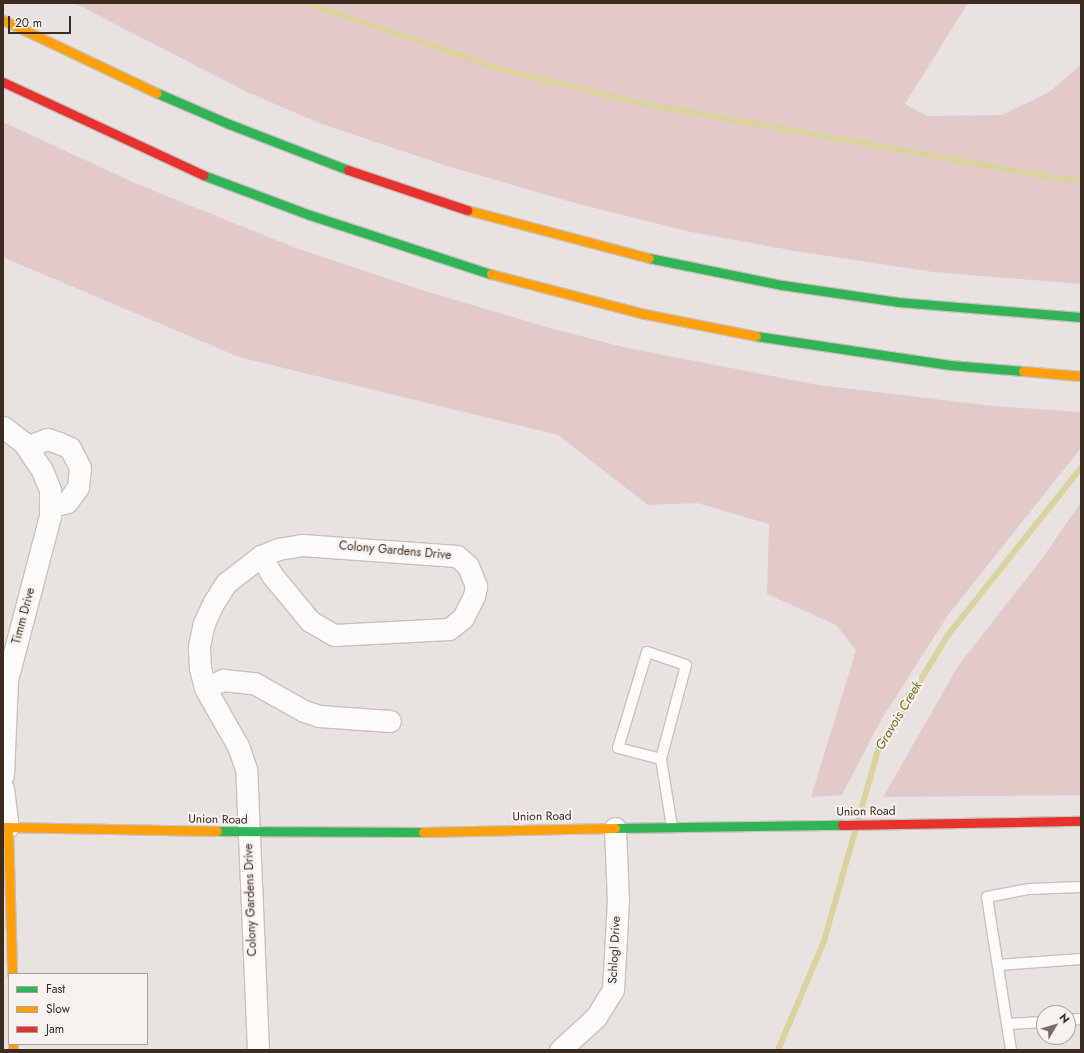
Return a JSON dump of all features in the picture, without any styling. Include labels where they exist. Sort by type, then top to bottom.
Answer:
[{"type":"main road","points":[[3,20],[114,74],[229,124],[337,166],[437,200],[556,235],[668,262],[782,285],[898,302],[1081,317]]},
{"type":"main road","points":[[3,82],[96,127],[209,176],[421,253],[532,286],[645,314],[759,337],[872,355],[1023,372],[1081,376]]},
{"type":"main road","name":"Union Road","points":[[6,827],[248,832],[615,828],[1081,820]]},
{"type":"main road","points":[[6,827],[12,973]]},
{"type":"street","name":"Timm Drive","points":[[3,427],[27,447],[45,476],[50,490],[50,516],[7,680],[3,775]]},
{"type":"street","points":[[27,447],[47,439],[59,442],[70,448],[80,468],[78,487],[67,502],[50,507]]},
{"type":"street","name":"Colony Gardens Drive","points":[[258,1050],[246,769],[238,746],[205,688],[200,668],[199,646],[204,623],[226,583],[261,556],[278,549],[302,545],[438,553],[457,556],[468,566],[476,586],[474,596],[463,618],[449,629],[334,635],[310,621],[272,575],[261,556]]},
{"type":"street","points":[[205,688],[223,680],[254,683],[304,711],[320,716],[390,721]]},
{"type":"street","points":[[3,788],[6,827]]},
{"type":"street","name":"Schlogl Drive","points":[[560,1050],[596,1017],[613,990],[618,901],[615,828]]},
{"type":"lane","points":[[661,760],[618,748],[647,652],[686,665],[661,760],[672,827]]},
{"type":"lane","points":[[1011,1050],[987,897],[1029,889],[1081,887]]},
{"type":"lane","points":[[998,965],[1081,959]]},
{"type":"lane","points":[[1007,1024],[1036,1022]]},
{"type":"shaded area","points":[[74,3],[968,3],[905,104],[927,116],[1002,115],[1049,92],[1081,65],[1081,284],[933,272],[795,251],[691,232],[571,202],[447,166],[319,123],[247,92]]},
{"type":"shaded area","points":[[3,122],[137,184],[296,248],[425,291],[550,328],[623,347],[818,385],[994,406],[1081,412],[1081,448],[948,615],[881,720],[842,795],[811,797],[856,650],[836,625],[767,594],[769,524],[697,503],[648,505],[558,435],[239,357],[7,259],[3,256]]},
{"type":"shaded area","points":[[1081,502],[1081,795],[883,797],[958,666],[1041,560]]},
{"type":"waterway","points":[[307,3],[500,69],[634,102],[1067,180],[1081,178]]},
{"type":"waterway","name":"Gravois Creek","points":[[778,1050],[824,941],[878,750],[948,635],[1081,468]]},
{"type":"traffic: fast","points":[[157,93],[229,124],[348,170]]},
{"type":"traffic: fast","points":[[203,175],[310,215],[491,274]]},
{"type":"traffic: fast","points":[[649,258],[782,285],[898,302],[1081,317]]},
{"type":"traffic: fast","points":[[756,336],[950,365],[1023,371]]},
{"type":"traffic: fast","points":[[615,828],[842,825]]},
{"type":"traffic: fast","points":[[217,831],[423,832]]},
{"type":"traffic: slow","points":[[3,20],[157,93]]},
{"type":"traffic: slow","points":[[467,210],[649,258]]},
{"type":"traffic: slow","points":[[491,274],[645,314],[756,336]]},
{"type":"traffic: slow","points":[[1023,371],[1081,376]]},
{"type":"traffic: slow","points":[[3,827],[217,831]]},
{"type":"traffic: slow","points":[[8,827],[12,973]]},
{"type":"traffic: slow","points":[[423,832],[615,828]]},
{"type":"traffic: slow","points":[[13,1045],[13,1050]]},
{"type":"traffic: jam","points":[[3,82],[203,175]]},
{"type":"traffic: jam","points":[[348,170],[467,210]]},
{"type":"traffic: jam","points":[[842,825],[1081,821]]}]
